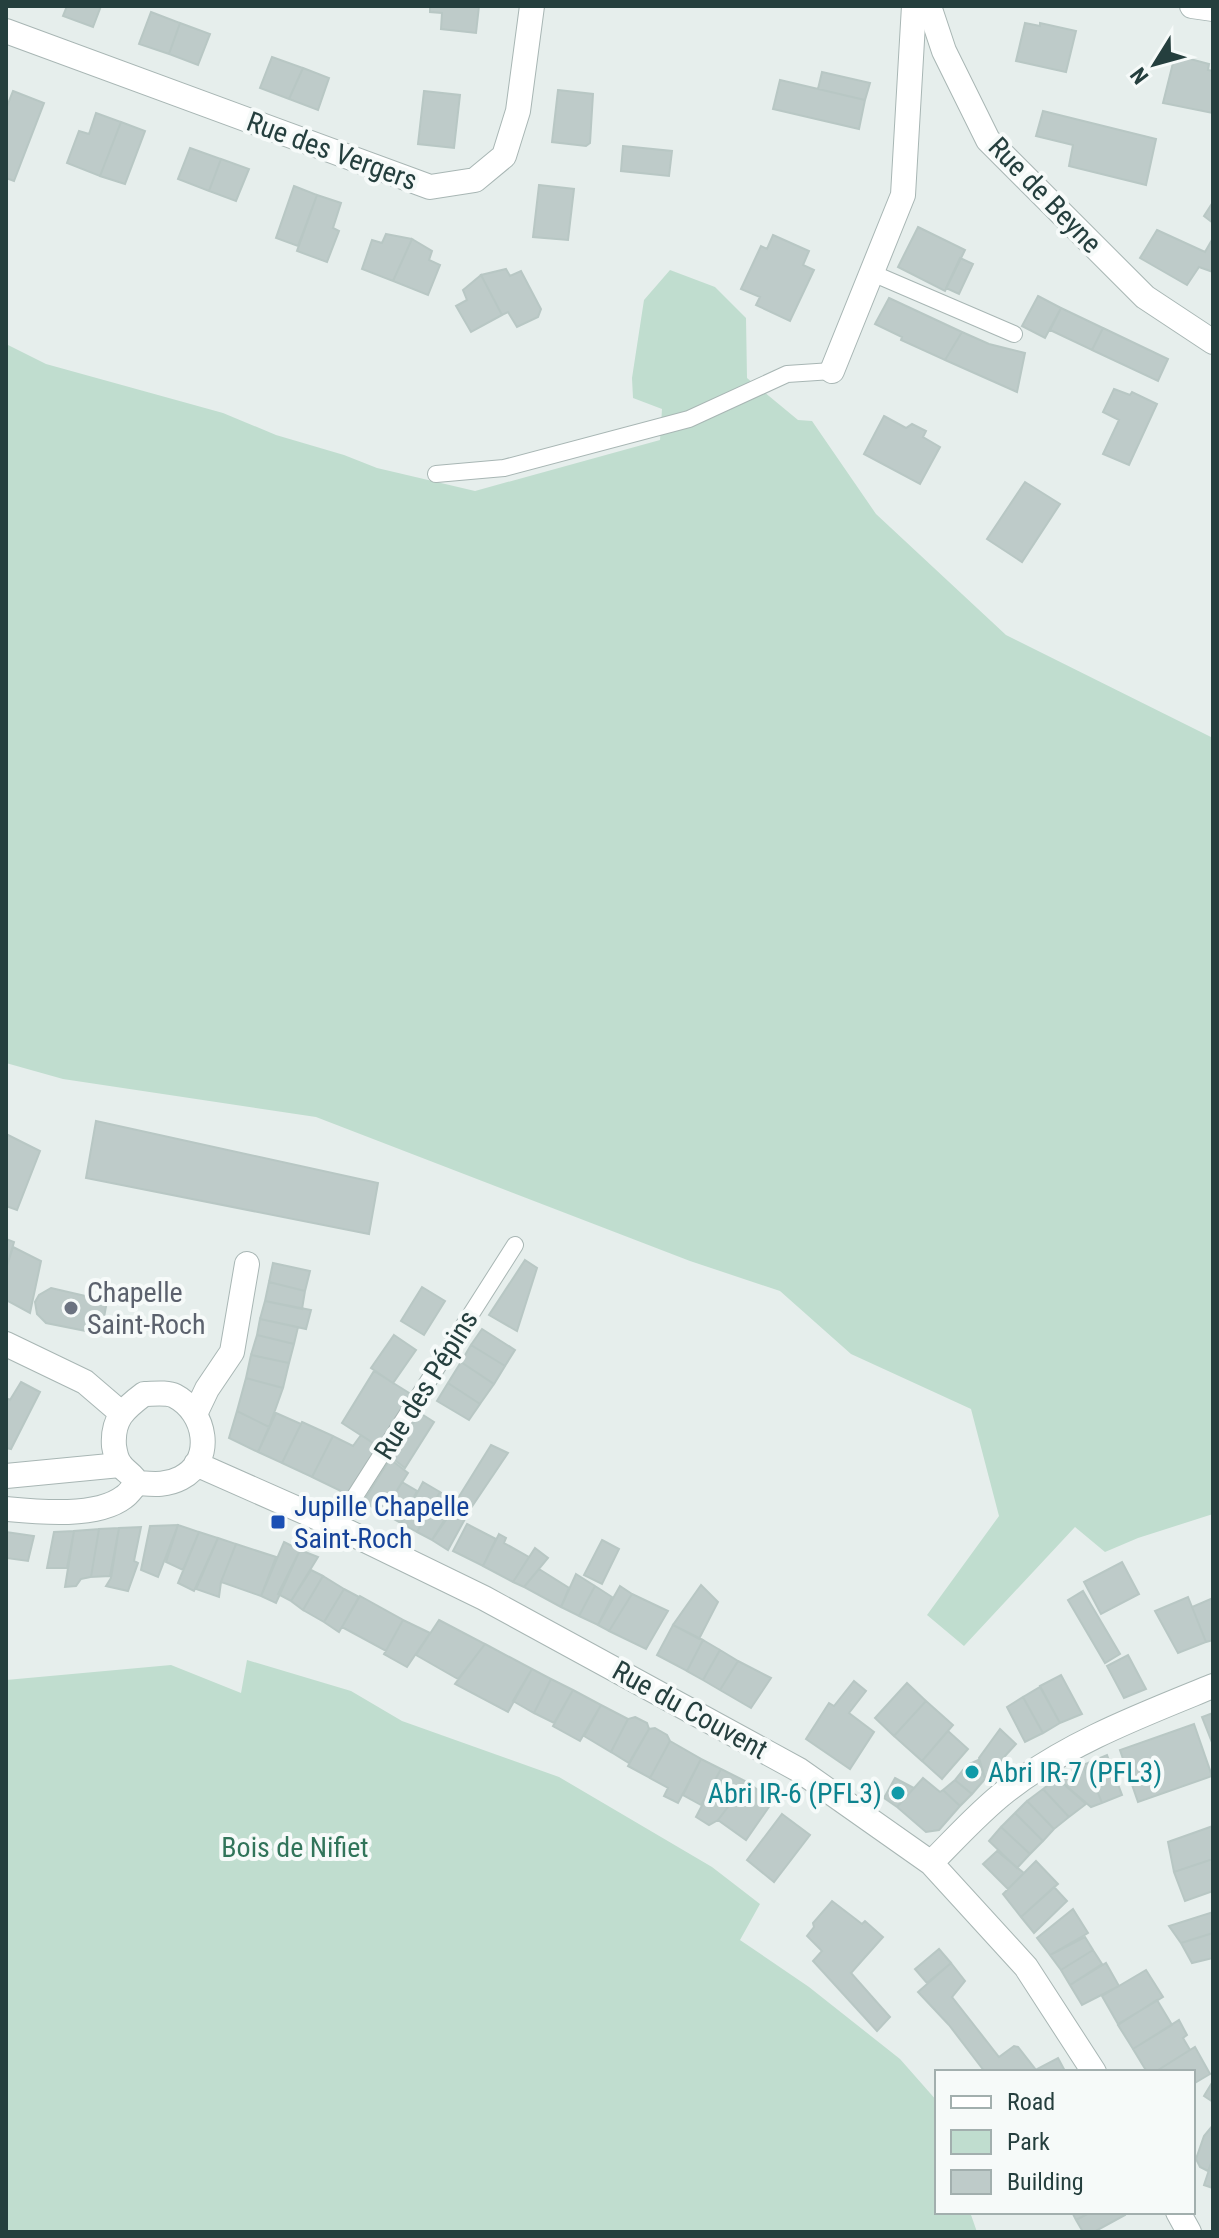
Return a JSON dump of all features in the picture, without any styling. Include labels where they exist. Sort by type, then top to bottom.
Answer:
[{"type":"street","name":"Rue des Vergers","points":[[8,34],[430,187],[475,180],[504,156],[518,111],[532,6]]},
{"type":"street","points":[[832,371],[903,195],[914,6]]},
{"type":"street","name":"Rue de Beyne","points":[[929,6],[944,51],[988,140],[1145,297],[1213,342]]},
{"type":"street","points":[[1192,6],[1213,9]]},
{"type":"street","points":[[196,1412],[207,1389],[232,1352],[247,1264]]},
{"type":"street","points":[[6,1344],[85,1382],[120,1412]]},
{"type":"street","points":[[144,1394],[173,1394],[196,1412],[205,1438],[196,1464],[183,1478],[164,1484],[137,1483],[120,1465],[115,1453],[113,1431],[120,1412],[144,1394]]},
{"type":"street","name":"Rue du Couvent","points":[[196,1464],[336,1526],[484,1598],[799,1770],[931,1863],[1026,1967],[1093,2070]]},
{"type":"street","points":[[6,1476],[120,1465]]},
{"type":"street","points":[[6,1509],[58,1514],[107,1505],[124,1498],[137,1483]]},
{"type":"street","points":[[931,1863],[1005,1791],[1061,1754],[1141,1715],[1213,1686]]},
{"type":"street","points":[[1179,2214],[1189,2232]]},
{"type":"lane","points":[[872,273],[1014,334]]},
{"type":"lane","points":[[436,474],[504,468],[689,419],[787,374],[832,371]]},
{"type":"lane","name":"Rue des Pépins","points":[[336,1526],[515,1245]]},
{"type":"green space","points":[[670,270],[715,287],[746,318],[747,378],[798,420],[812,421],[876,514],[1006,635],[1213,738],[1213,1514],[1105,1552],[1075,1527],[964,1646],[927,1615],[999,1516],[971,1409],[851,1354],[780,1291],[690,1261],[316,1117],[63,1079],[6,1063],[6,344],[46,364],[223,413],[276,435],[377,468],[475,491],[660,440],[662,409],[633,398],[632,378],[644,300]]},
{"type":"green space","name":"Bois de Nifiet","points":[[247,1660],[351,1691],[402,1721],[559,1777],[712,1867],[760,1904],[740,1940],[809,1987],[900,2059],[935,2099],[935,2214],[971,2214],[977,2232],[6,2232],[6,1680],[171,1665],[241,1693]]},
{"type":"building","points":[[67,6],[101,6],[93,27],[63,16]]},
{"type":"building","points":[[430,6],[479,6],[476,33],[441,29],[442,13],[430,12]]},
{"type":"building","points":[[151,12],[180,23],[169,54],[139,44]]},
{"type":"building","points":[[180,23],[210,34],[198,65],[169,54]]},
{"type":"building","points":[[1025,23],[1076,31],[1066,72],[1016,61]]},
{"type":"building","points":[[1175,55],[1209,64],[1208,70],[1213,71],[1213,113],[1163,103]]},
{"type":"building","points":[[272,57],[303,68],[289,99],[260,88]]},
{"type":"building","points":[[303,68],[329,78],[318,110],[289,99]]},
{"type":"building","points":[[822,72],[870,83],[865,100],[818,89]]},
{"type":"building","points":[[780,80],[865,100],[859,129],[773,109]]},
{"type":"building","points":[[558,90],[593,94],[590,143],[586,146],[552,142]]},
{"type":"building","points":[[13,91],[44,103],[14,181],[6,178],[6,109]]},
{"type":"building","points":[[424,91],[460,95],[454,148],[418,144]]},
{"type":"building","points":[[1043,111],[1156,139],[1146,185],[1069,166],[1073,145],[1036,136]]},
{"type":"building","points":[[96,113],[121,122],[100,176],[67,163],[79,131],[89,134]]},
{"type":"building","points":[[121,122],[145,131],[125,184],[100,176]]},
{"type":"building","points":[[623,146],[672,151],[669,176],[621,171]]},
{"type":"building","points":[[190,148],[221,159],[209,191],[178,179]]},
{"type":"building","points":[[221,159],[249,169],[236,201],[209,191]]},
{"type":"building","points":[[539,185],[574,189],[568,240],[533,237]]},
{"type":"building","points":[[294,186],[317,195],[298,246],[276,238]]},
{"type":"building","points":[[317,195],[341,203],[333,228],[339,231],[327,262],[297,251]]},
{"type":"building","points":[[1213,202],[1213,223],[1204,216]]},
{"type":"building","points":[[918,227],[965,250],[945,291],[898,267]]},
{"type":"building","points":[[1157,230],[1205,252],[1213,238],[1213,272],[1199,267],[1187,285],[1140,258]]},
{"type":"building","points":[[386,234],[412,239],[393,281],[362,269],[372,240],[382,243]]},
{"type":"building","points":[[773,235],[809,251],[803,265],[814,270],[790,321],[756,305],[760,297],[741,289],[761,246],[767,249]]},
{"type":"building","points":[[412,239],[432,251],[429,260],[440,265],[428,295],[393,281]]},
{"type":"building","points":[[960,258],[973,264],[959,294],[946,288]]},
{"type":"building","points":[[506,269],[510,276],[521,271],[541,309],[538,317],[517,327],[508,312],[502,315],[481,275]]},
{"type":"building","points":[[481,275],[502,315],[471,332],[456,306],[467,300],[463,290]]},
{"type":"building","points":[[1038,296],[1061,308],[1045,338],[1022,326]]},
{"type":"building","points":[[889,298],[962,332],[945,360],[875,324]]},
{"type":"building","points":[[1061,308],[1103,328],[1092,350],[1050,330]]},
{"type":"building","points":[[1103,328],[1168,359],[1158,381],[1092,350]]},
{"type":"building","points":[[962,332],[989,344],[1025,353],[1017,392],[945,360]]},
{"type":"building","points":[[1114,389],[1130,395],[1132,392],[1157,404],[1129,465],[1103,454],[1119,420],[1103,412]]},
{"type":"building","points":[[884,416],[906,428],[912,424],[926,431],[923,437],[940,447],[920,484],[864,454]]},
{"type":"building","points":[[1025,482],[1060,504],[1022,562],[987,539]]},
{"type":"building","points":[[96,1121],[378,1183],[369,1234],[86,1178]]},
{"type":"building","points":[[6,1134],[40,1151],[17,1210],[6,1206]]},
{"type":"building","points":[[6,1239],[14,1242],[6,1269]]},
{"type":"building","points":[[13,1247],[41,1261],[30,1313],[6,1300],[6,1269]]},
{"type":"building","points":[[525,1260],[537,1268],[517,1331],[489,1315]]},
{"type":"building","points":[[273,1263],[310,1271],[305,1291],[269,1282]]},
{"type":"building","points":[[269,1282],[305,1291],[302,1309],[265,1301]]},
{"type":"building","points":[[422,1287],[445,1301],[424,1335],[401,1321]]},
{"type":"building","name":"Chapelle Saint-Roch","points":[[51,1288],[107,1301],[101,1334],[46,1323],[37,1314],[35,1302],[39,1295]]},
{"type":"building","points":[[265,1301],[311,1310],[306,1329],[260,1319]]},
{"type":"building","points":[[260,1319],[298,1327],[294,1344],[257,1335]]},
{"type":"building","points":[[482,1329],[515,1350],[505,1366],[471,1345]]},
{"type":"building","points":[[257,1335],[294,1344],[289,1363],[251,1355]]},
{"type":"building","points":[[394,1335],[416,1350],[393,1383],[371,1368]]},
{"type":"building","points":[[471,1345],[505,1366],[494,1384],[461,1362]]},
{"type":"building","points":[[251,1355],[289,1363],[283,1388],[246,1378]]},
{"type":"building","points":[[461,1362],[494,1384],[480,1404],[448,1383]]},
{"type":"building","points":[[374,1371],[414,1396],[381,1448],[342,1423]]},
{"type":"building","points":[[246,1378],[283,1388],[269,1427],[237,1411]]},
{"type":"building","points":[[21,1382],[40,1392],[11,1449],[6,1448],[6,1398],[10,1400]]},
{"type":"building","points":[[448,1383],[480,1404],[469,1420],[437,1401]]},
{"type":"building","points":[[237,1411],[269,1427],[258,1452],[229,1438]]},
{"type":"building","points":[[276,1413],[301,1424],[282,1463],[258,1452]]},
{"type":"building","points":[[420,1413],[434,1422],[405,1468],[391,1457]]},
{"type":"building","points":[[302,1422],[333,1436],[312,1477],[282,1463]]},
{"type":"building","points":[[361,1435],[381,1448],[351,1496],[312,1477],[333,1436],[353,1446]]},
{"type":"building","points":[[491,1445],[508,1453],[471,1508],[448,1550],[432,1540]]},
{"type":"building","points":[[390,1459],[408,1473],[383,1513],[363,1502]]},
{"type":"building","points":[[402,1482],[417,1491],[401,1523],[383,1513]]},
{"type":"building","points":[[423,1482],[440,1492],[417,1532],[401,1523]]},
{"type":"building","points":[[440,1492],[457,1504],[432,1540],[417,1532]]},
{"type":"building","points":[[467,1524],[496,1539],[483,1566],[453,1551]]},
{"type":"building","points":[[178,1525],[158,1577],[141,1570],[150,1526]]},
{"type":"building","points":[[178,1525],[199,1532],[183,1570],[166,1562]]},
{"type":"building","points":[[141,1527],[134,1561],[138,1563],[128,1591],[106,1586],[111,1578],[119,1528]]},
{"type":"building","points":[[119,1528],[110,1576],[91,1577],[99,1529]]},
{"type":"building","points":[[99,1529],[91,1577],[81,1579],[76,1586],[65,1587],[74,1531]]},
{"type":"building","points":[[74,1531],[67,1568],[47,1568],[54,1532]]},
{"type":"building","points":[[6,1532],[34,1536],[28,1561],[6,1558]]},
{"type":"building","points":[[199,1532],[218,1538],[194,1591],[178,1583]]},
{"type":"building","points":[[499,1534],[506,1538],[504,1543],[529,1557],[513,1582],[483,1566]]},
{"type":"building","points":[[218,1538],[236,1544],[221,1582],[219,1597],[196,1589]]},
{"type":"building","points":[[602,1540],[619,1549],[602,1584],[584,1575]]},
{"type":"building","points":[[284,1542],[300,1550],[276,1603],[261,1596]]},
{"type":"building","points":[[236,1544],[276,1557],[261,1596],[221,1582]]},
{"type":"building","points":[[535,1548],[548,1558],[524,1587],[513,1582]]},
{"type":"building","points":[[300,1550],[318,1557],[291,1601],[278,1594]]},
{"type":"building","points":[[1122,1562],[1139,1594],[1101,1614],[1084,1582]]},
{"type":"building","points":[[539,1569],[569,1588],[561,1607],[524,1587]]},
{"type":"building","points":[[311,1570],[323,1576],[303,1610],[291,1601]]},
{"type":"building","points":[[576,1574],[595,1586],[579,1616],[561,1607]]},
{"type":"building","points":[[323,1576],[344,1589],[324,1622],[303,1610]]},
{"type":"building","points":[[701,1585],[718,1602],[699,1639],[673,1625]]},
{"type":"building","points":[[595,1586],[612,1597],[598,1625],[579,1616]]},
{"type":"building","points":[[620,1586],[632,1594],[609,1631],[598,1625]]},
{"type":"building","points":[[344,1589],[359,1597],[339,1632],[324,1622]]},
{"type":"building","points":[[1083,1591],[1120,1654],[1105,1663],[1068,1600]]},
{"type":"building","points":[[632,1594],[668,1611],[646,1649],[609,1631]]},
{"type":"building","points":[[360,1596],[403,1620],[386,1651],[342,1627]]},
{"type":"building","points":[[1188,1597],[1206,1642],[1178,1653],[1155,1611]]},
{"type":"building","points":[[1213,1598],[1213,1640],[1206,1642],[1192,1607]]},
{"type":"building","points":[[403,1620],[430,1633],[407,1667],[384,1654]]},
{"type":"building","points":[[439,1620],[485,1644],[458,1679],[416,1655]]},
{"type":"building","points":[[673,1625],[703,1640],[687,1671],[657,1655]]},
{"type":"building","points":[[703,1640],[720,1650],[703,1680],[687,1671]]},
{"type":"building","points":[[485,1644],[532,1669],[508,1712],[455,1684]]},
{"type":"building","points":[[720,1650],[738,1661],[720,1690],[703,1680]]},
{"type":"building","points":[[1128,1655],[1146,1689],[1124,1698],[1107,1666]]},
{"type":"building","points":[[738,1661],[771,1678],[751,1708],[720,1690]]},
{"type":"building","points":[[532,1669],[551,1679],[534,1713],[513,1701]]},
{"type":"building","points":[[1061,1675],[1082,1714],[1060,1723],[1040,1686]]},
{"type":"building","points":[[551,1679],[573,1690],[554,1723],[534,1713]]},
{"type":"building","points":[[854,1681],[866,1691],[849,1713],[874,1732],[850,1769],[806,1739],[829,1703],[834,1706]]},
{"type":"building","points":[[907,1683],[926,1701],[894,1736],[875,1718]]},
{"type":"building","points":[[1040,1687],[1060,1723],[1043,1733],[1023,1697]]},
{"type":"building","points":[[573,1690],[601,1705],[580,1741],[553,1726]]},
{"type":"building","points":[[1023,1697],[1043,1733],[1025,1742],[1007,1707]]},
{"type":"building","points":[[926,1701],[953,1725],[922,1761],[894,1736]]},
{"type":"building","points":[[601,1705],[628,1719],[611,1752],[584,1736]]},
{"type":"building","points":[[1213,1713],[1213,1745],[1202,1717]]},
{"type":"building","points":[[635,1717],[647,1723],[649,1729],[629,1763],[611,1752],[628,1719]]},
{"type":"building","points":[[1194,1724],[1212,1776],[1138,1802],[1120,1750]]},
{"type":"building","points":[[655,1728],[667,1735],[670,1741],[650,1778],[628,1766],[649,1729]]},
{"type":"building","points":[[1000,1729],[1016,1744],[985,1778],[979,1758]]},
{"type":"building","points":[[948,1731],[968,1749],[942,1779],[922,1761]]},
{"type":"building","points":[[670,1741],[701,1759],[678,1803],[664,1796],[668,1788],[650,1778]]},
{"type":"building","points":[[1107,1755],[1122,1795],[1102,1803],[1098,1793],[1092,1789],[1083,1765]]},
{"type":"building","points":[[701,1759],[721,1769],[701,1805],[683,1795]]},
{"type":"building","name":"Abri IR-7 (PFL3)","points":[[978,1760],[985,1779],[972,1794],[955,1780],[967,1765]]},
{"type":"building","points":[[1083,1765],[1092,1789],[1098,1793],[1102,1803],[1091,1807],[1057,1778]]},
{"type":"building","points":[[721,1769],[747,1782],[718,1820],[709,1825],[696,1817]]},
{"type":"building","name":"Abri IR-6 (PFL3)","points":[[895,1778],[914,1788],[897,1807],[884,1798]]},
{"type":"building","points":[[923,1778],[940,1792],[943,1790],[960,1806],[939,1830],[926,1832],[897,1807]]},
{"type":"building","points":[[1057,1778],[1086,1804],[1069,1817],[1043,1789]]},
{"type":"building","points":[[955,1780],[972,1794],[960,1806],[943,1790]]},
{"type":"building","points":[[747,1782],[773,1801],[746,1840],[718,1820]]},
{"type":"building","points":[[1043,1789],[1069,1817],[1054,1829],[1027,1801]]},
{"type":"building","points":[[1027,1801],[1054,1829],[1043,1841],[1015,1813]]},
{"type":"building","points":[[1015,1813],[1043,1841],[1030,1854],[1001,1827]]},
{"type":"building","points":[[782,1814],[810,1835],[774,1882],[747,1860]]},
{"type":"building","points":[[1213,1826],[1213,1859],[1174,1872],[1168,1842]]},
{"type":"building","points":[[1001,1827],[1030,1854],[1017,1868],[989,1841]]},
{"type":"building","points":[[997,1851],[1024,1873],[1008,1889],[983,1864]]},
{"type":"building","points":[[1213,1859],[1213,1891],[1185,1901],[1174,1872]]},
{"type":"building","points":[[1036,1861],[1058,1884],[1021,1917],[1003,1894]]},
{"type":"building","points":[[1054,1887],[1067,1901],[1034,1933],[1021,1917]]},
{"type":"building","points":[[832,1901],[862,1924],[865,1921],[883,1937],[851,1973],[890,2017],[877,2031],[813,1961],[822,1951],[807,1936],[814,1927],[813,1923]]},
{"type":"building","points":[[1073,1909],[1088,1933],[1050,1955],[1037,1938]]},
{"type":"building","points":[[1213,1912],[1213,1933],[1181,1943],[1169,1926]]},
{"type":"building","points":[[1213,1933],[1213,1958],[1192,1963],[1181,1943]]},
{"type":"building","points":[[1085,1937],[1093,1950],[1061,1970],[1050,1955]]},
{"type":"building","points":[[939,1949],[951,1963],[927,1983],[915,1969]]},
{"type":"building","points":[[1093,1950],[1102,1964],[1070,1985],[1061,1970]]},
{"type":"building","points":[[951,1963],[965,1981],[952,1997],[999,2057],[1014,2046],[1018,2047],[1036,2070],[983,2070],[949,2025],[918,1992]]},
{"type":"building","points":[[1106,1963],[1119,1986],[1082,2005],[1070,1985]]},
{"type":"building","points":[[1146,1970],[1163,1997],[1118,2024],[1102,1996]]},
{"type":"building","points":[[1157,2000],[1172,2025],[1133,2049],[1118,2025]]},
{"type":"building","points":[[1179,2020],[1187,2035],[1183,2038],[1190,2050],[1158,2070],[1146,2070],[1133,2049]]},
{"type":"building","points":[[1195,2047],[1210,2074],[1195,2083],[1195,2070],[1158,2070]]},
{"type":"building","points":[[1058,2058],[1064,2070],[1038,2070]]},
{"type":"building","points":[[1213,2081],[1213,2102],[1204,2096]]},
{"type":"building","points":[[1213,2125],[1213,2158],[1208,2171],[1200,2167],[1196,2159],[1204,2136]]},
{"type":"building","points":[[1213,2158],[1213,2188],[1204,2185]]},
{"type":"building","points":[[1073,2214],[1087,2214],[1076,2220]]},
{"type":"building","points":[[1087,2214],[1125,2215],[1094,2232],[1083,2232],[1076,2220]]},
{"type":"place","name":"Chapelle Saint-Roch","points":[[71,1308]]},
{"type":"place","name":"Jupille Chapelle Saint-Roch","points":[[278,1522]]},
{"type":"place","name":"Abri IR-7 (PFL3)","points":[[972,1772]]},
{"type":"place","name":"Abri IR-6 (PFL3)","points":[[898,1793]]}]
